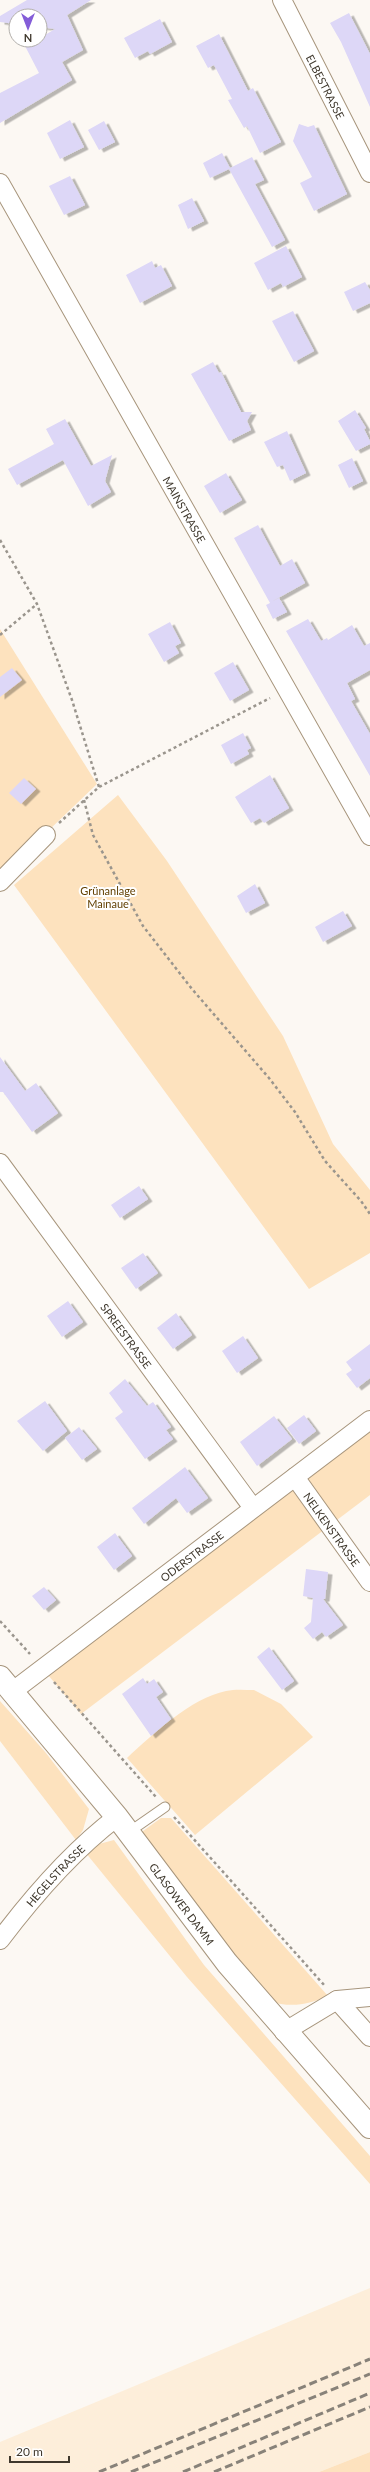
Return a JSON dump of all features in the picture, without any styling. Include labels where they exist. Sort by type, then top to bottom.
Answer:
[{"type":"street","name":"ELBESTRASSE","points":[[282,0],[370,173]]},
{"type":"street","name":"MAINSTRASSE","points":[[0,183],[370,836]]},
{"type":"street","points":[[0,882],[46,835]]},
{"type":"street","name":"SPREESTRASSE","points":[[0,1163],[253,1508]]},
{"type":"street","name":"ODERSTRASSE","points":[[7,1684],[42,1668],[370,1420]]},
{"type":"street","name":"NELKENSTRASSE","points":[[295,1477],[370,1582]]},
{"type":"street","name":"GLASOWER DAMM","points":[[7,1684],[123,1825],[226,1963],[284,2032],[370,2127]]},
{"type":"street","name":"HEGELSTRASSE","points":[[0,1940],[25,1907],[81,1847],[123,1825]]},
{"type":"street","points":[[284,2032],[337,2000],[370,1997]]},
{"type":"street","points":[[337,2000],[370,2038]]},
{"type":"lane","points":[[123,1825],[165,1807]]},
{"type":"path","points":[[0,540],[37,604],[72,700],[99,787]]},
{"type":"path","points":[[0,635],[37,604]]},
{"type":"path","points":[[46,835],[99,787],[286,690]]},
{"type":"path","points":[[84,800],[93,835],[143,926],[192,989],[269,1078],[295,1112],[325,1162],[361,1201],[370,1214]]},
{"type":"path","points":[[0,1621],[337,2000]]},
{"type":"shaded area","points":[[370,2288],[370,2452],[319,2472],[0,2472],[0,2442]]},
{"type":"green space","points":[[0,629],[97,784],[0,877]]},
{"type":"green space","name":"Grünanlage Mainaue","points":[[118,795],[167,861],[283,1036],[333,1144],[370,1190],[370,1253],[309,1289],[14,885]]},
{"type":"green space","points":[[370,1429],[370,1495],[81,1714],[48,1675]]},
{"type":"green space","points":[[254,1690],[281,1704],[313,1737],[195,1835],[127,1758],[173,1718],[199,1701],[226,1691]]},
{"type":"green space","points":[[0,1701],[46,1753],[89,1809],[83,1830],[76,1840],[0,1741]]},
{"type":"green space","points":[[161,1818],[171,1818],[328,1996],[313,2002],[292,2005],[269,2001],[143,1837],[143,1831]]},
{"type":"green space","points":[[114,1840],[204,1965],[370,2156],[370,2184],[187,1977],[85,1852],[99,1844]]},
{"type":"green space","points":[[370,2452],[370,2472],[319,2472]]},
{"type":"building","points":[[27,0],[91,0],[67,15],[83,50],[62,62],[72,80],[0,123],[0,93],[39,73],[26,48],[48,48],[48,33],[55,29],[48,28],[48,8],[14,8]]},
{"type":"building","points":[[8,11],[8,23],[0,22],[0,16]]},
{"type":"building","points":[[349,13],[370,54],[370,107],[341,42],[330,23]]},
{"type":"building","points":[[160,19],[172,42],[150,54],[148,51],[135,58],[124,38]]},
{"type":"building","points":[[219,34],[248,91],[253,88],[281,142],[260,153],[247,126],[244,128],[228,100],[232,99],[214,65],[208,68],[196,46]]},
{"type":"building","points":[[70,120],[84,147],[60,159],[47,133]]},
{"type":"building","points":[[104,121],[115,142],[99,150],[88,130]]},
{"type":"building","points":[[299,124],[308,127],[314,125],[347,194],[314,211],[300,183],[312,177],[293,141]]},
{"type":"building","points":[[222,153],[230,168],[252,157],[264,180],[255,184],[285,240],[272,247],[229,169],[210,178],[203,163]]},
{"type":"building","points":[[70,176],[85,205],[64,215],[49,186]]},
{"type":"building","points":[[192,198],[204,221],[188,229],[178,205]]},
{"type":"building","points":[[286,246],[302,277],[283,287],[281,283],[268,290],[254,263]]},
{"type":"building","points":[[152,261],[155,268],[161,265],[172,286],[140,303],[126,275]]},
{"type":"building","points":[[365,282],[370,290],[370,303],[353,311],[344,292]]},
{"type":"building","points":[[293,311],[314,351],[294,362],[272,321]]},
{"type":"building","points":[[213,362],[219,373],[221,372],[241,412],[252,412],[247,421],[251,430],[229,441],[191,374]]},
{"type":"building","points":[[355,410],[366,428],[364,429],[370,441],[370,444],[356,451],[338,421]]},
{"type":"building","points":[[65,419],[91,466],[112,455],[105,481],[111,492],[88,506],[63,460],[17,485],[8,469],[54,444],[46,429]]},
{"type":"building","points":[[287,431],[306,473],[290,481],[283,465],[277,467],[264,442]]},
{"type":"building","points":[[352,458],[363,481],[349,488],[338,465]]},
{"type":"building","points":[[226,473],[242,500],[220,513],[204,486]]},
{"type":"building","points":[[258,525],[280,566],[292,559],[305,583],[271,602],[279,598],[287,612],[273,619],[266,605],[270,603],[234,538]]},
{"type":"building","points":[[308,619],[321,641],[327,638],[328,640],[352,625],[364,646],[370,643],[370,670],[347,683],[355,699],[351,701],[370,734],[370,776],[286,631]]},
{"type":"building","points":[[170,622],[181,643],[175,646],[179,653],[164,662],[148,634]]},
{"type":"building","points":[[233,662],[249,690],[230,701],[214,673]]},
{"type":"building","points":[[12,668],[22,680],[0,697],[0,677]]},
{"type":"building","points":[[243,733],[251,748],[247,750],[249,754],[231,764],[221,745]]},
{"type":"building","points":[[270,775],[289,808],[264,823],[260,818],[251,823],[235,797]]},
{"type":"building","points":[[24,778],[36,789],[21,804],[9,793]]},
{"type":"building","points":[[255,884],[265,903],[246,913],[237,896]]},
{"type":"building","points":[[343,911],[352,926],[323,942],[315,927]]},
{"type":"building","points":[[0,1057],[25,1091],[36,1083],[58,1113],[32,1132],[3,1092],[0,1092]]},
{"type":"building","points":[[139,1186],[148,1199],[120,1218],[111,1205]]},
{"type":"building","points":[[143,1253],[158,1273],[136,1289],[121,1268]]},
{"type":"building","points":[[68,1301],[83,1322],[62,1337],[47,1316]]},
{"type":"building","points":[[176,1313],[192,1335],[173,1349],[157,1328]]},
{"type":"building","points":[[243,1336],[258,1358],[237,1373],[222,1351]]},
{"type":"building","points":[[370,1344],[370,1378],[357,1388],[346,1374],[352,1370],[346,1362]]},
{"type":"building","points":[[125,1379],[147,1406],[153,1402],[171,1427],[166,1430],[173,1439],[145,1459],[115,1418],[123,1412],[109,1393]]},
{"type":"building","points":[[45,1401],[67,1431],[43,1451],[17,1421]]},
{"type":"building","points":[[304,1415],[316,1431],[299,1444],[287,1428]]},
{"type":"building","points":[[274,1416],[292,1439],[257,1466],[240,1442]]},
{"type":"building","points":[[79,1427],[97,1449],[82,1460],[65,1438]]},
{"type":"building","points":[[185,1467],[208,1498],[187,1513],[176,1498],[144,1524],[132,1508]]},
{"type":"building","points":[[115,1533],[132,1556],[114,1570],[97,1547]]},
{"type":"building","points":[[306,1569],[328,1572],[325,1599],[323,1599],[343,1625],[326,1637],[322,1632],[313,1639],[304,1628],[311,1622],[313,1598],[303,1596]]},
{"type":"building","points":[[44,1587],[56,1600],[44,1610],[32,1596]]},
{"type":"building","points":[[269,1647],[294,1681],[282,1690],[257,1657]]},
{"type":"building","points":[[143,1678],[147,1684],[154,1679],[163,1692],[156,1697],[171,1719],[151,1736],[122,1694]]},
{"type":"railway","points":[[99,2472],[370,2359]]},
{"type":"railway","points":[[131,2472],[370,2374]]},
{"type":"railway","points":[[183,2472],[370,2393]]},
{"type":"railway","points":[[214,2472],[370,2407]]}]
